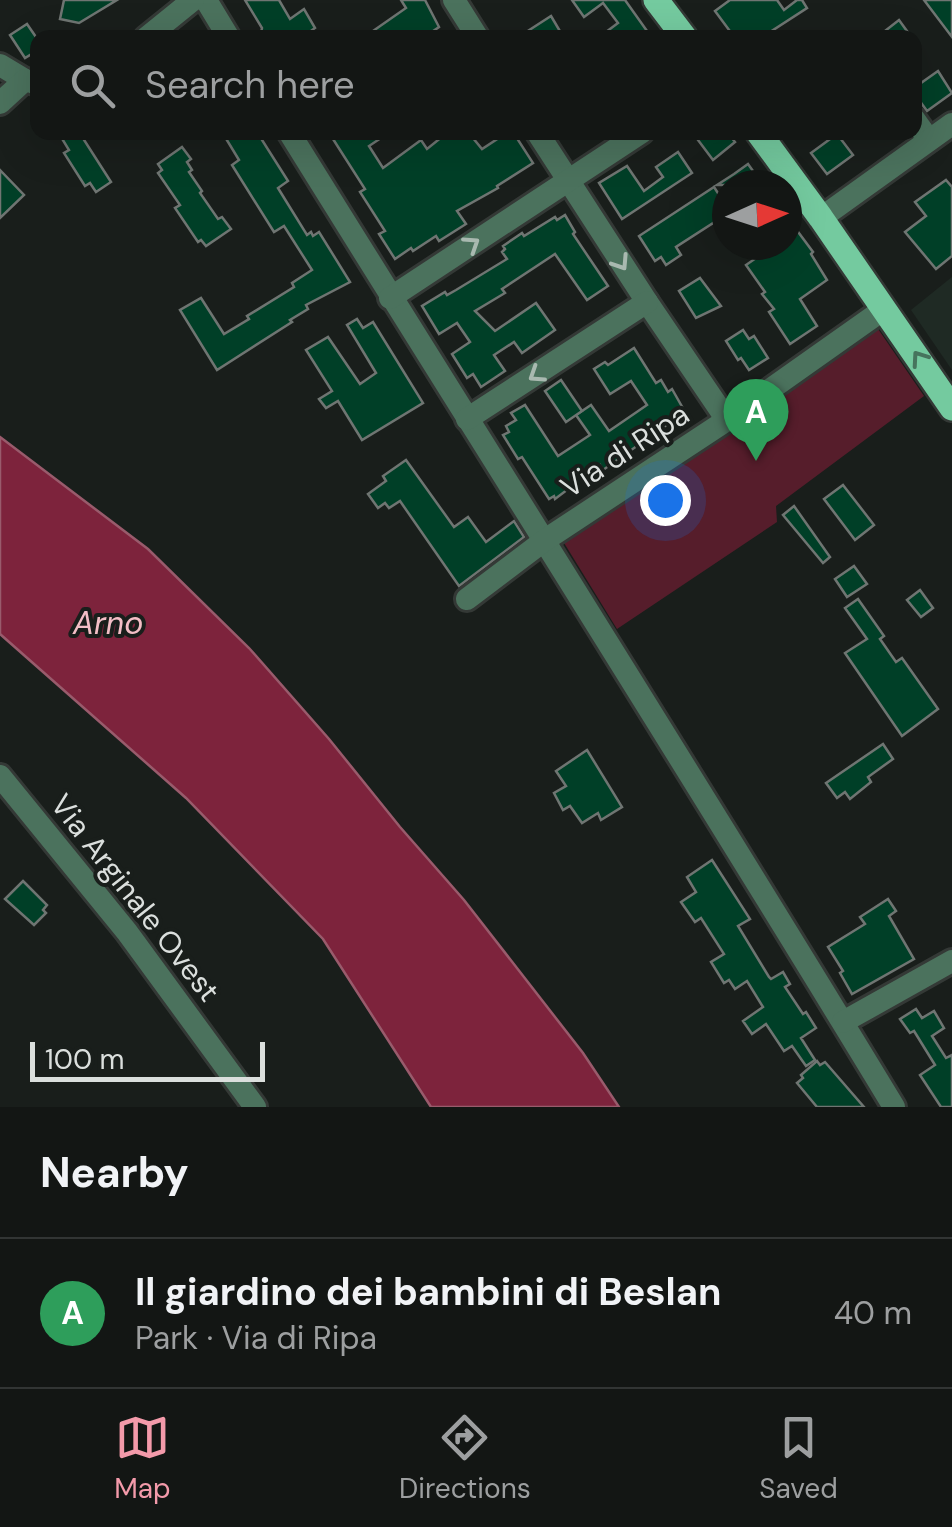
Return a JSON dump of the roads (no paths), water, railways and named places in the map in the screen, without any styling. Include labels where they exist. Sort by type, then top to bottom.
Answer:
[{"type":"main road","points":[[667,4],[681,30]]},
{"type":"main road","points":[[764,140],[952,408]]},
{"type":"street","points":[[156,30],[193,0]]},
{"type":"street","points":[[206,0],[224,30]]},
{"type":"street","points":[[454,0],[465,30]]},
{"type":"street","points":[[0,65],[30,81]]},
{"type":"street","points":[[0,103],[30,83]]},
{"type":"street","points":[[820,218],[952,124]]},
{"type":"street","points":[[922,131],[929,140]]},
{"type":"street","points":[[298,140],[390,298],[545,540],[894,1107]]},
{"type":"street","points":[[542,140],[727,420]]},
{"type":"street","points":[[390,298],[630,140]]},
{"type":"street","points":[[467,420],[647,302]]},
{"type":"street","name":"Via di Ripa","points":[[466,599],[545,540],[884,310]]},
{"type":"street","name":"Via Arginale Ovest","points":[[0,776],[127,932],[255,1107]]},
{"type":"street","points":[[843,1022],[952,961]]},
{"type":"water","name":"Arno","points":[[0,437],[148,549],[249,648],[464,900],[583,1053],[619,1107],[431,1107],[323,939],[186,798],[0,634]]},
{"type":"place","name":"Il giardino dei bambini di Beslan","points":[[756,461]]}]
